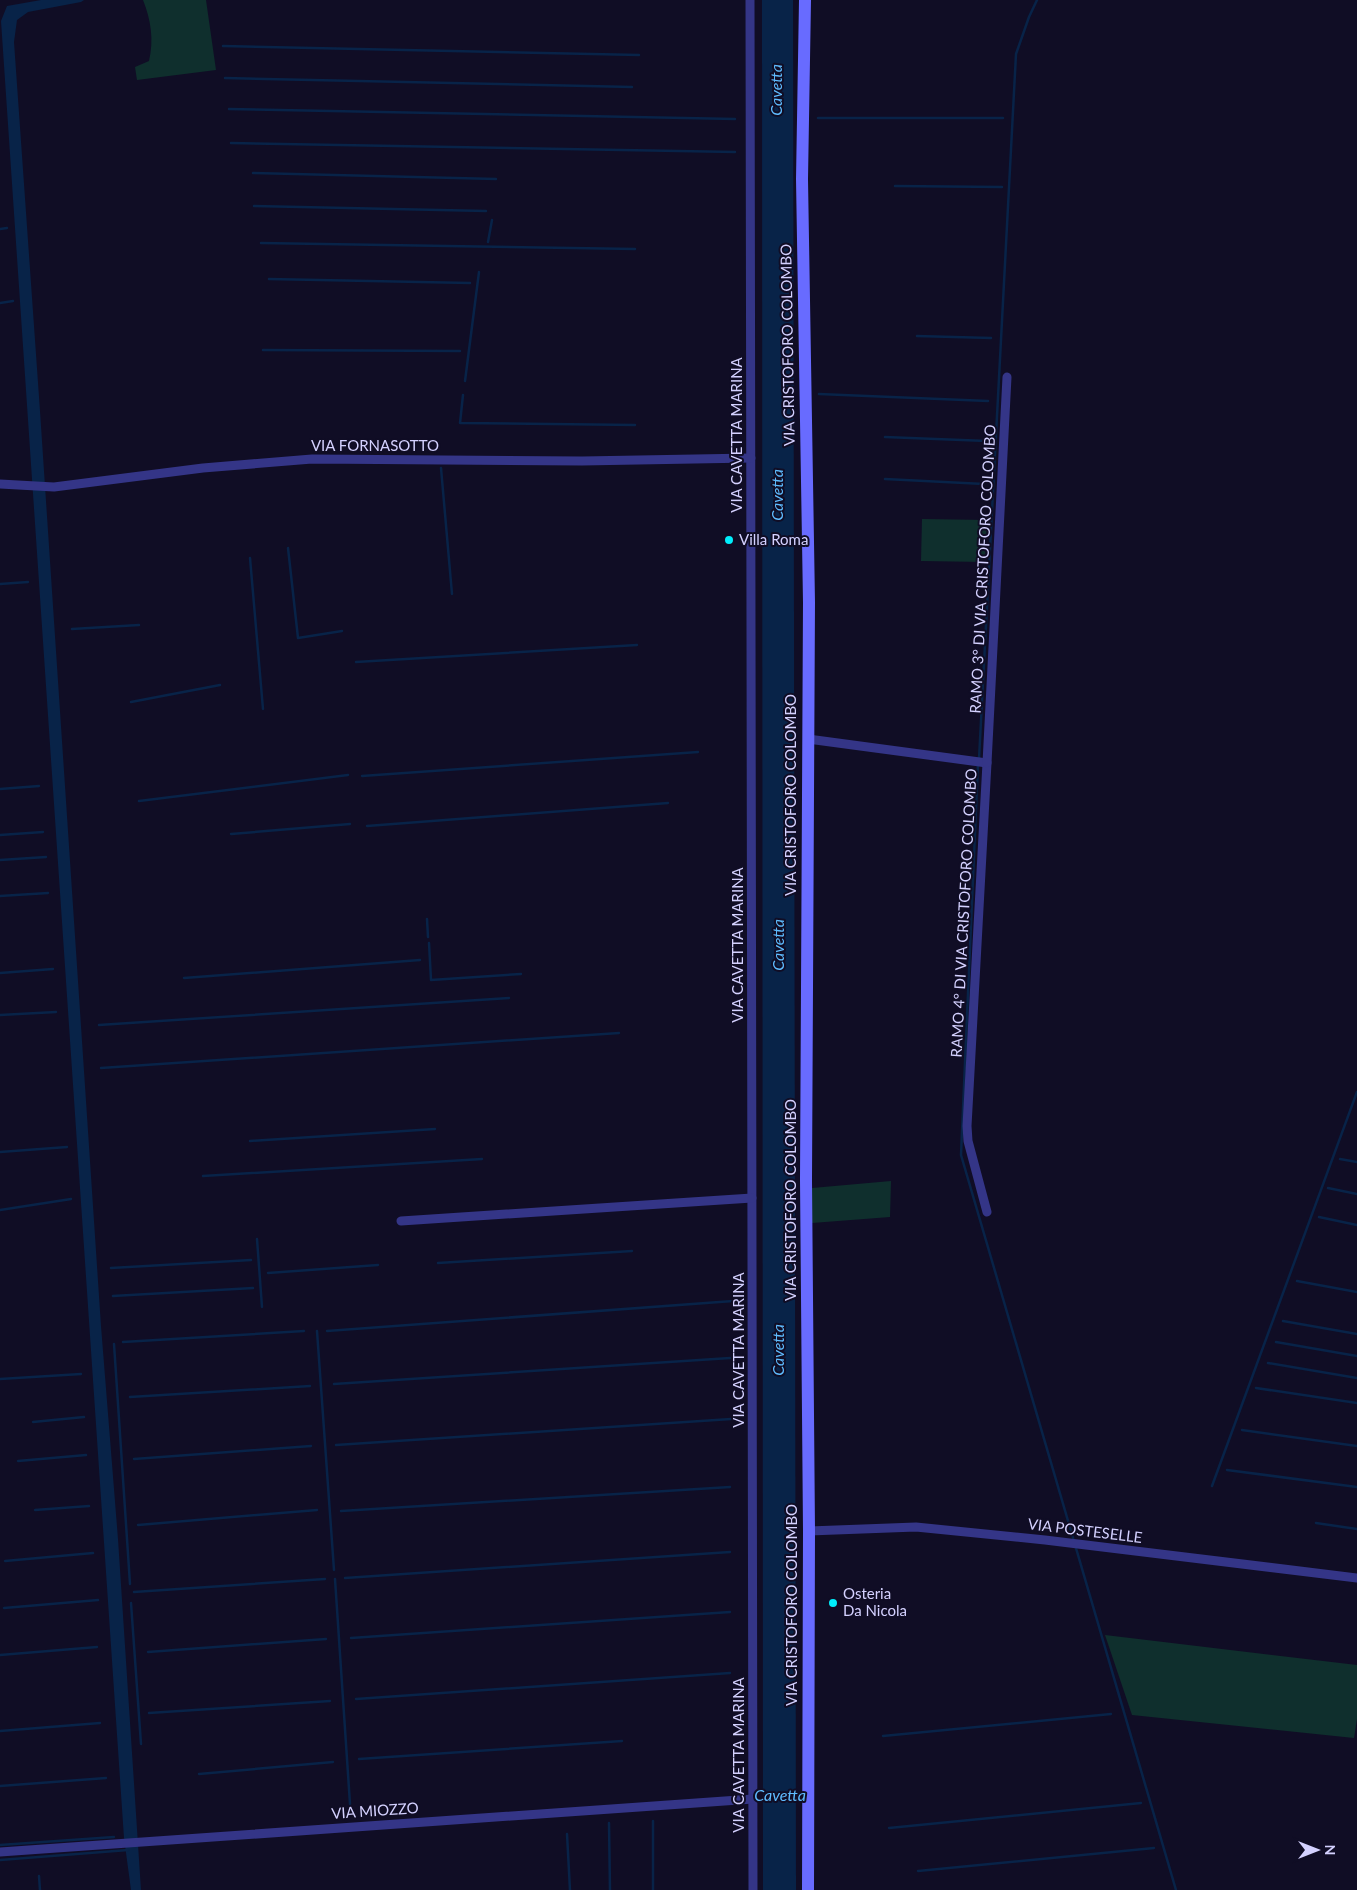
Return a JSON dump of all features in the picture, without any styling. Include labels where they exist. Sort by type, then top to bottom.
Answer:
[{"type":"street","name":"VIA CAVETTA MARINA","points":[[750,0],[753,1890]]},
{"type":"street","name":"VIA CRISTOFORO COLOMBO","points":[[805,0],[802,254],[808,602],[806,1184],[809,1531],[808,1890]]},
{"type":"street","name":"RAMO 3° DI VIA CRISTOFORO COLOMBO","points":[[982,762],[1007,377]]},
{"type":"street","name":"VIA FORNASOTTO","points":[[0,484],[26,487],[53,487],[203,468],[312,460],[582,461],[751,458]]},
{"type":"street","name":"RAMO 4° DI VIA CRISTOFORO COLOMBO","points":[[808,739],[982,762],[967,1126],[968,1141],[987,1212]]},
{"type":"street","points":[[401,1221],[752,1198]]},
{"type":"street","name":"VIA POSTESELLE","points":[[809,1531],[916,1527],[1357,1578]]},
{"type":"street","name":"VIA MIOZZO","points":[[0,1852],[753,1799]]},
{"type":"green space","points":[[143,0],[206,0],[216,70],[137,80],[135,67],[149,61],[151,45],[150,23]]},
{"type":"green space","points":[[922,519],[987,520],[985,562],[921,561]]},
{"type":"green space","points":[[891,1181],[890,1217],[812,1223],[812,1188]]},
{"type":"green space","points":[[1105,1635],[1357,1665],[1357,1719],[1354,1738],[1132,1715]]},
{"type":"water","points":[[41,0],[84,0],[28,12],[17,20],[14,42],[141,1890],[131,1890],[124,1838],[1,21],[7,6]]},
{"type":"water","name":"Cavetta","points":[[762,0],[793,0],[796,1890],[763,1890]]},
{"type":"waterway","points":[[979,759],[1016,54],[1037,0]]},
{"type":"waterway","points":[[223,46],[639,55]]},
{"type":"waterway","points":[[225,78],[632,87]]},
{"type":"waterway","points":[[229,109],[735,119]]},
{"type":"waterway","points":[[818,118],[1003,118]]},
{"type":"waterway","points":[[231,143],[735,152]]},
{"type":"waterway","points":[[253,173],[496,179]]},
{"type":"waterway","points":[[895,186],[1002,187]]},
{"type":"waterway","points":[[254,206],[486,211]]},
{"type":"waterway","points":[[488,242],[492,220]]},
{"type":"waterway","points":[[0,229],[7,228]]},
{"type":"waterway","points":[[261,243],[635,249]]},
{"type":"waterway","points":[[465,381],[479,272]]},
{"type":"waterway","points":[[269,279],[470,283]]},
{"type":"waterway","points":[[0,303],[13,301]]},
{"type":"waterway","points":[[917,336],[991,338]]},
{"type":"waterway","points":[[263,350],[460,351]]},
{"type":"waterway","points":[[819,394],[988,401]]},
{"type":"waterway","points":[[463,395],[460,423],[635,425]]},
{"type":"waterway","points":[[885,437],[987,441]]},
{"type":"waterway","points":[[441,468],[452,594]]},
{"type":"waterway","points":[[885,479],[984,484]]},
{"type":"waterway","points":[[288,548],[298,638],[342,631]]},
{"type":"waterway","points":[[250,558],[263,709]]},
{"type":"waterway","points":[[0,584],[28,582]]},
{"type":"waterway","points":[[72,629],[139,625]]},
{"type":"waterway","points":[[356,662],[637,645]]},
{"type":"waterway","points":[[131,702],[220,685]]},
{"type":"waterway","points":[[362,776],[698,752]]},
{"type":"waterway","points":[[978,764],[961,1155],[1176,1890]]},
{"type":"waterway","points":[[139,801],[348,775]]},
{"type":"waterway","points":[[0,789],[39,786]]},
{"type":"waterway","points":[[367,826],[668,803]]},
{"type":"waterway","points":[[231,834],[350,824]]},
{"type":"waterway","points":[[0,835],[43,832]]},
{"type":"waterway","points":[[0,860],[46,857]]},
{"type":"waterway","points":[[0,896],[48,893]]},
{"type":"waterway","points":[[427,919],[428,937]]},
{"type":"waterway","points":[[429,943],[431,980],[521,974]]},
{"type":"waterway","points":[[184,978],[420,960]]},
{"type":"waterway","points":[[0,973],[53,969]]},
{"type":"waterway","points":[[99,1025],[509,998]]},
{"type":"waterway","points":[[0,1015],[56,1012]]},
{"type":"waterway","points":[[101,1068],[619,1033]]},
{"type":"waterway","points":[[1212,1486],[1357,1092]]},
{"type":"waterway","points":[[250,1141],[435,1129]]},
{"type":"waterway","points":[[0,1152],[67,1147]]},
{"type":"waterway","points":[[203,1176],[482,1159]]},
{"type":"waterway","points":[[1340,1159],[1357,1162]]},
{"type":"waterway","points":[[1328,1188],[1357,1194]]},
{"type":"waterway","points":[[0,1210],[71,1199]]},
{"type":"waterway","points":[[1319,1217],[1357,1225]]},
{"type":"waterway","points":[[257,1239],[262,1307]]},
{"type":"waterway","points":[[438,1263],[632,1251]]},
{"type":"waterway","points":[[111,1268],[251,1260]]},
{"type":"waterway","points":[[268,1273],[378,1265]]},
{"type":"waterway","points":[[1297,1281],[1357,1292]]},
{"type":"waterway","points":[[113,1296],[253,1288]]},
{"type":"waterway","points":[[327,1331],[733,1301]]},
{"type":"waterway","points":[[1283,1321],[1357,1334]]},
{"type":"waterway","points":[[123,1342],[304,1331]]},
{"type":"waterway","points":[[317,1331],[334,1570]]},
{"type":"waterway","points":[[1276,1342],[1357,1356]]},
{"type":"waterway","points":[[114,1344],[130,1584]]},
{"type":"waterway","points":[[334,1384],[730,1358]]},
{"type":"waterway","points":[[1268,1363],[1357,1378]]},
{"type":"waterway","points":[[0,1379],[81,1374]]},
{"type":"waterway","points":[[130,1397],[310,1386]]},
{"type":"waterway","points":[[1256,1388],[1357,1403]]},
{"type":"waterway","points":[[33,1422],[84,1417]]},
{"type":"waterway","points":[[336,1445],[731,1419]]},
{"type":"waterway","points":[[1242,1430],[1357,1446]]},
{"type":"waterway","points":[[134,1459],[311,1446]]},
{"type":"waterway","points":[[18,1461],[86,1455]]},
{"type":"waterway","points":[[1227,1470],[1357,1487]]},
{"type":"waterway","points":[[341,1511],[730,1487]]},
{"type":"waterway","points":[[35,1510],[89,1506]]},
{"type":"waterway","points":[[138,1525],[317,1510]]},
{"type":"waterway","points":[[1316,1523],[1357,1529]]},
{"type":"waterway","points":[[345,1578],[730,1552]]},
{"type":"waterway","points":[[5,1561],[93,1553]]},
{"type":"waterway","points":[[134,1592],[325,1579]]},
{"type":"waterway","points":[[335,1579],[350,1804]]},
{"type":"waterway","points":[[4,1608],[98,1600]]},
{"type":"waterway","points":[[131,1603],[141,1744]]},
{"type":"waterway","points":[[351,1638],[730,1612]]},
{"type":"waterway","points":[[148,1652],[326,1639]]},
{"type":"waterway","points":[[0,1655],[97,1647]]},
{"type":"waterway","points":[[356,1699],[730,1673]]},
{"type":"waterway","points":[[149,1713],[330,1701]]},
{"type":"waterway","points":[[883,1736],[1111,1714]]},
{"type":"waterway","points":[[0,1731],[100,1723]]},
{"type":"waterway","points":[[359,1759],[622,1741]]},
{"type":"waterway","points":[[199,1774],[333,1762]]},
{"type":"waterway","points":[[0,1786],[106,1778]]},
{"type":"waterway","points":[[889,1828],[1141,1803]]},
{"type":"waterway","points":[[653,1821],[653,1890]]},
{"type":"waterway","points":[[609,1823],[610,1890]]},
{"type":"waterway","points":[[567,1834],[570,1890]]},
{"type":"waterway","points":[[0,1845],[114,1837]]},
{"type":"waterway","points":[[918,1871],[1154,1848]]},
{"type":"waterway","points":[[0,1860],[128,1850]]},
{"type":"waterway","points":[[39,1876],[40,1890]]},
{"type":"place","name":"Villa Roma","points":[[729,540]]},
{"type":"place","name":"Osteria Da Nicola","points":[[833,1603]]}]
